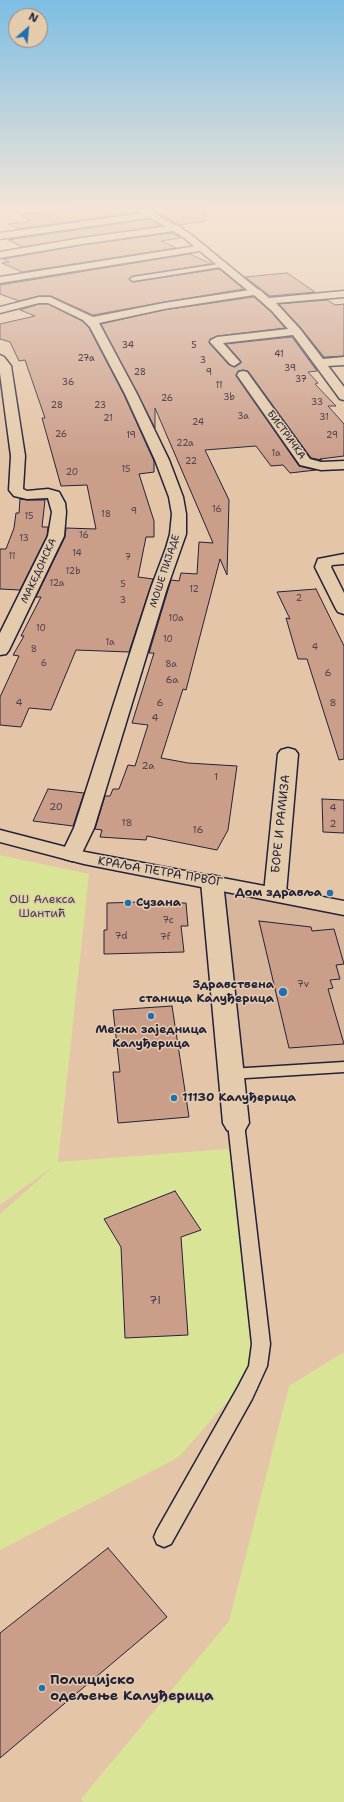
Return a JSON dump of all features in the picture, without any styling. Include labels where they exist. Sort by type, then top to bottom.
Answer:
[{"type":"street","points":[[0,310],[50,300],[91,321],[164,306],[256,292],[266,300],[296,331],[344,396]]},
{"type":"street","points":[[266,300],[344,294]]},
{"type":"street","name":"МОШЕ ПИЈАДЕ","points":[[72,855],[84,828],[159,588],[174,548],[179,523],[176,497],[162,460],[131,394],[95,325],[91,321]]},
{"type":"street","points":[[234,362],[216,342],[217,340],[296,331]]},
{"type":"street","name":"МАКЕДОНСКА","points":[[0,359],[5,366],[18,456],[16,490],[19,493],[27,495],[48,493],[54,495],[58,503],[59,512],[56,536],[0,650]]},
{"type":"street","points":[[320,363],[344,361]]},
{"type":"street","name":"БИСТРИЧКА","points":[[243,375],[305,462],[320,466],[344,465]]},
{"type":"street","points":[[344,559],[324,562],[323,567],[344,610]]},
{"type":"street","name":"БОРЕ И РАМИЗА","points":[[275,893],[288,754]]},
{"type":"street","name":"КРАЉА ПЕТРА ПРВОГ","points":[[0,836],[72,855],[275,893],[344,908]]},
{"type":"street","points":[[212,882],[236,1123]]},
{"type":"lane","points":[[230,1074],[344,1067]]},
{"type":"lane","points":[[164,1536],[245,1393],[258,1366],[261,1344],[236,1123]]},
{"type":"shaded area","name":"Здравствена станица Калуђерица","points":[[213,890],[344,916],[344,1067],[230,1074]]},
{"type":"green space","name":"ОШ Алекса Шантић","points":[[0,855],[89,874],[58,1162],[239,1148],[258,1366],[179,1457],[0,1550],[0,1214],[54,1166],[0,1205]]},
{"type":"green space","points":[[344,1352],[344,1802],[83,1802],[81,1799],[229,1621],[289,1386]]},
{"type":"building","points":[[0,291],[231,291],[93,315],[51,296],[39,296],[19,301],[0,294]]},
{"type":"building","points":[[264,291],[315,292],[270,296]]},
{"type":"building","points":[[254,297],[271,312],[285,328],[217,336],[210,339],[209,343],[229,365],[235,367],[241,363],[241,361],[226,344],[292,337],[317,371],[308,372],[318,383],[315,384],[336,406],[328,406],[344,424],[344,456],[320,459],[322,460],[311,458],[248,371],[238,371],[236,376],[299,466],[316,470],[290,473],[283,465],[271,466],[256,446],[205,450],[229,500],[227,575],[220,559],[186,690],[183,689],[161,758],[188,763],[237,766],[228,830],[217,850],[147,836],[146,840],[100,837],[102,830],[95,829],[105,796],[110,796],[113,789],[119,789],[128,765],[135,766],[148,725],[132,723],[154,653],[149,653],[171,580],[179,581],[181,573],[197,574],[199,542],[213,543],[155,408],[155,428],[101,324],[164,310]]},
{"type":"building","points":[[327,300],[335,305],[344,304],[344,356],[324,357],[301,328],[279,304]]},
{"type":"building","points":[[39,304],[48,304],[82,321],[89,328],[124,395],[154,461],[154,472],[139,474],[154,521],[154,537],[146,537],[138,577],[153,579],[129,652],[76,650],[51,710],[29,708],[21,727],[0,725],[0,697],[19,656],[13,655],[24,636],[21,636],[41,597],[36,597],[65,537],[66,528],[96,529],[87,485],[61,486],[42,418],[45,418],[25,360],[19,361],[10,342],[0,339],[0,324],[35,316],[20,310]]},
{"type":"building","points":[[20,499],[45,500],[42,527],[48,527],[47,536],[20,590],[0,589],[0,549],[6,549],[14,528],[16,513],[19,513]]},
{"type":"building","points":[[316,589],[344,646],[344,759],[339,760],[307,659],[298,659],[286,618],[290,619],[277,592]]},
{"type":"building","points":[[48,789],[84,793],[73,826],[33,821]]},
{"type":"building","points":[[322,799],[344,800],[344,833],[323,832]]},
{"type":"building","points":[[107,903],[186,903],[188,926],[181,926],[184,952],[104,954],[104,930],[107,930]]},
{"type":"building","points":[[259,921],[311,927],[312,931],[334,929],[344,964],[336,965],[340,979],[330,980],[333,988],[328,989],[344,1044],[289,1048]]},
{"type":"building","points":[[172,1006],[189,1117],[118,1123],[113,1072],[120,1072],[113,1010]]},
{"type":"building","points":[[175,1191],[201,1230],[181,1237],[188,1335],[125,1338],[121,1247],[104,1219]]},
{"type":"building","name":"Полицијско одељење Калуђерица","points":[[108,1548],[167,1617],[0,1758],[0,1633]]},
{"type":"place","name":"Дом здравља","points":[[330,893]]},
{"type":"place","name":"Сузана","points":[[128,903]]},
{"type":"place","name":"Здравствена станица Калуђерица","points":[[283,992]]},
{"type":"place","name":"Месна заједница Калуђерица","points":[[151,1016]]},
{"type":"place","name":"11130 Калуђерица","points":[[174,1098]]},
{"type":"place","name":"Полицијско одељење Калуђерица","points":[[42,1688]]}]
